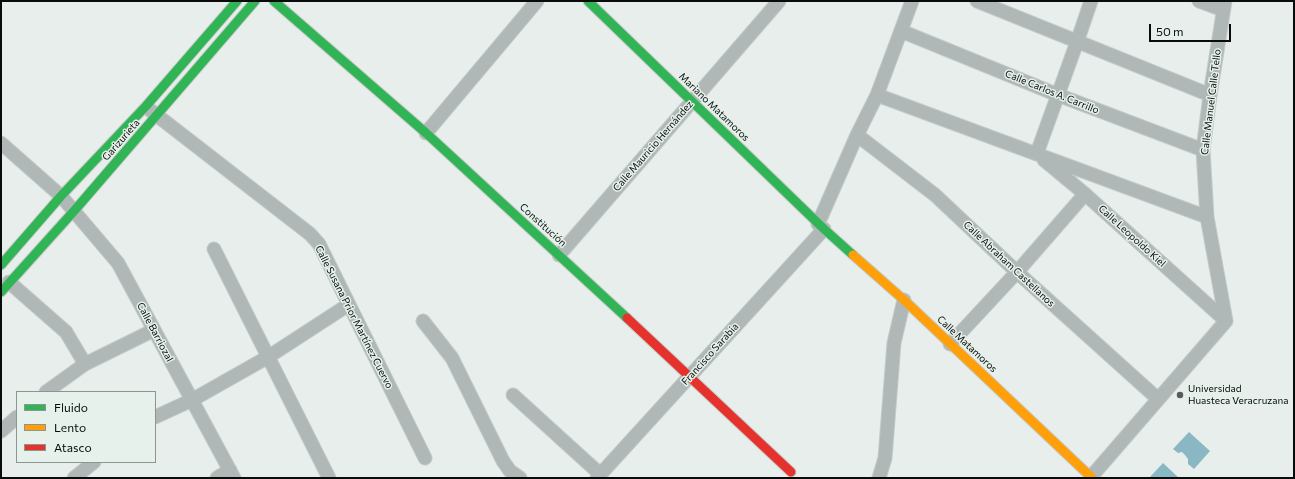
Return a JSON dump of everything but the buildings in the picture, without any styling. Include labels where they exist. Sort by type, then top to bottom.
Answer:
[{"type":"street","name":"Garizurieta","points":[[1,265],[61,196],[146,106],[237,1]]},
{"type":"street","name":"Garizurieta","points":[[5,287],[74,212],[255,1]]},
{"type":"street","name":"Constitución","points":[[274,1],[426,133],[791,472]]},
{"type":"street","points":[[426,133],[537,1]]},
{"type":"street","name":"Mariano Matamoros","points":[[588,1],[821,226]]},
{"type":"street","name":"Calle Mauricio Hernández","points":[[559,255],[780,1]]},
{"type":"street","name":"Francisco Sarabia","points":[[599,476],[689,377],[821,226],[857,135],[877,95],[912,1]]},
{"type":"street","points":[[976,1],[1210,95]]},
{"type":"street","points":[[1037,154],[1091,1]]},
{"type":"street","points":[[1199,1],[1224,6]]},
{"type":"street","name":"Calle Manuel Calle Tello","points":[[1224,6],[1203,150],[1207,217],[1226,322]]},
{"type":"street","name":"Calle Carlos A. Carrillo","points":[[901,31],[1058,95],[1203,150]]},
{"type":"street","points":[[877,95],[1207,217]]},
{"type":"street","name":"Calle Susana Prior Martínez Cuervo","points":[[146,106],[310,234],[319,244],[425,458]]},
{"type":"street","name":"Calle Abraham Castellanos","points":[[857,135],[935,195],[1017,272],[1158,399]]},
{"type":"street","name":"Calle Barriozal","points":[[1,143],[61,196],[118,263],[232,474]]},
{"type":"street","name":"Calle Leopoldo Kiel","points":[[1037,154],[1086,194],[1226,322]]},
{"type":"street","points":[[950,344],[1017,272],[1086,194]]},
{"type":"street","name":"Calle Matamoros","points":[[821,226],[904,300],[1092,478]]},
{"type":"street","points":[[214,249],[330,478]]},
{"type":"street","points":[[5,287],[66,332],[85,364]]},
{"type":"street","points":[[879,478],[885,458],[894,343],[904,300]]},
{"type":"street","points":[[156,417],[192,400],[268,357],[348,305]]},
{"type":"street","points":[[423,321],[452,358],[503,461],[510,471],[520,478]]},
{"type":"street","points":[[1092,478],[1158,399],[1226,322]]},
{"type":"street","points":[[47,391],[85,364],[154,330]]},
{"type":"street","points":[[513,395],[599,476]]},
{"type":"street","points":[[1,431],[16,418]]},
{"type":"street","points":[[74,478],[93,463]]},
{"type":"street","points":[[218,478],[232,474]]},
{"type":"water","points":[[1189,432],[1210,451],[1194,469],[1188,464],[1188,459],[1182,452],[1178,453],[1173,449]]},
{"type":"water","points":[[1163,463],[1179,478],[1149,478]]},
{"type":"traffic: fast","points":[[1,265],[61,196],[146,106],[237,1]]},
{"type":"traffic: fast","points":[[1,292],[74,211],[255,1]]},
{"type":"traffic: fast","points":[[274,1],[426,133],[627,318]]},
{"type":"traffic: fast","points":[[588,1],[824,229],[853,255]]},
{"type":"traffic: slow","points":[[853,255],[904,300],[1092,478]]},
{"type":"traffic: jam","points":[[627,318],[791,472]]},
{"type":"place","name":"Universidad Huasteca Veracruzana","points":[[1180,395]]}]
